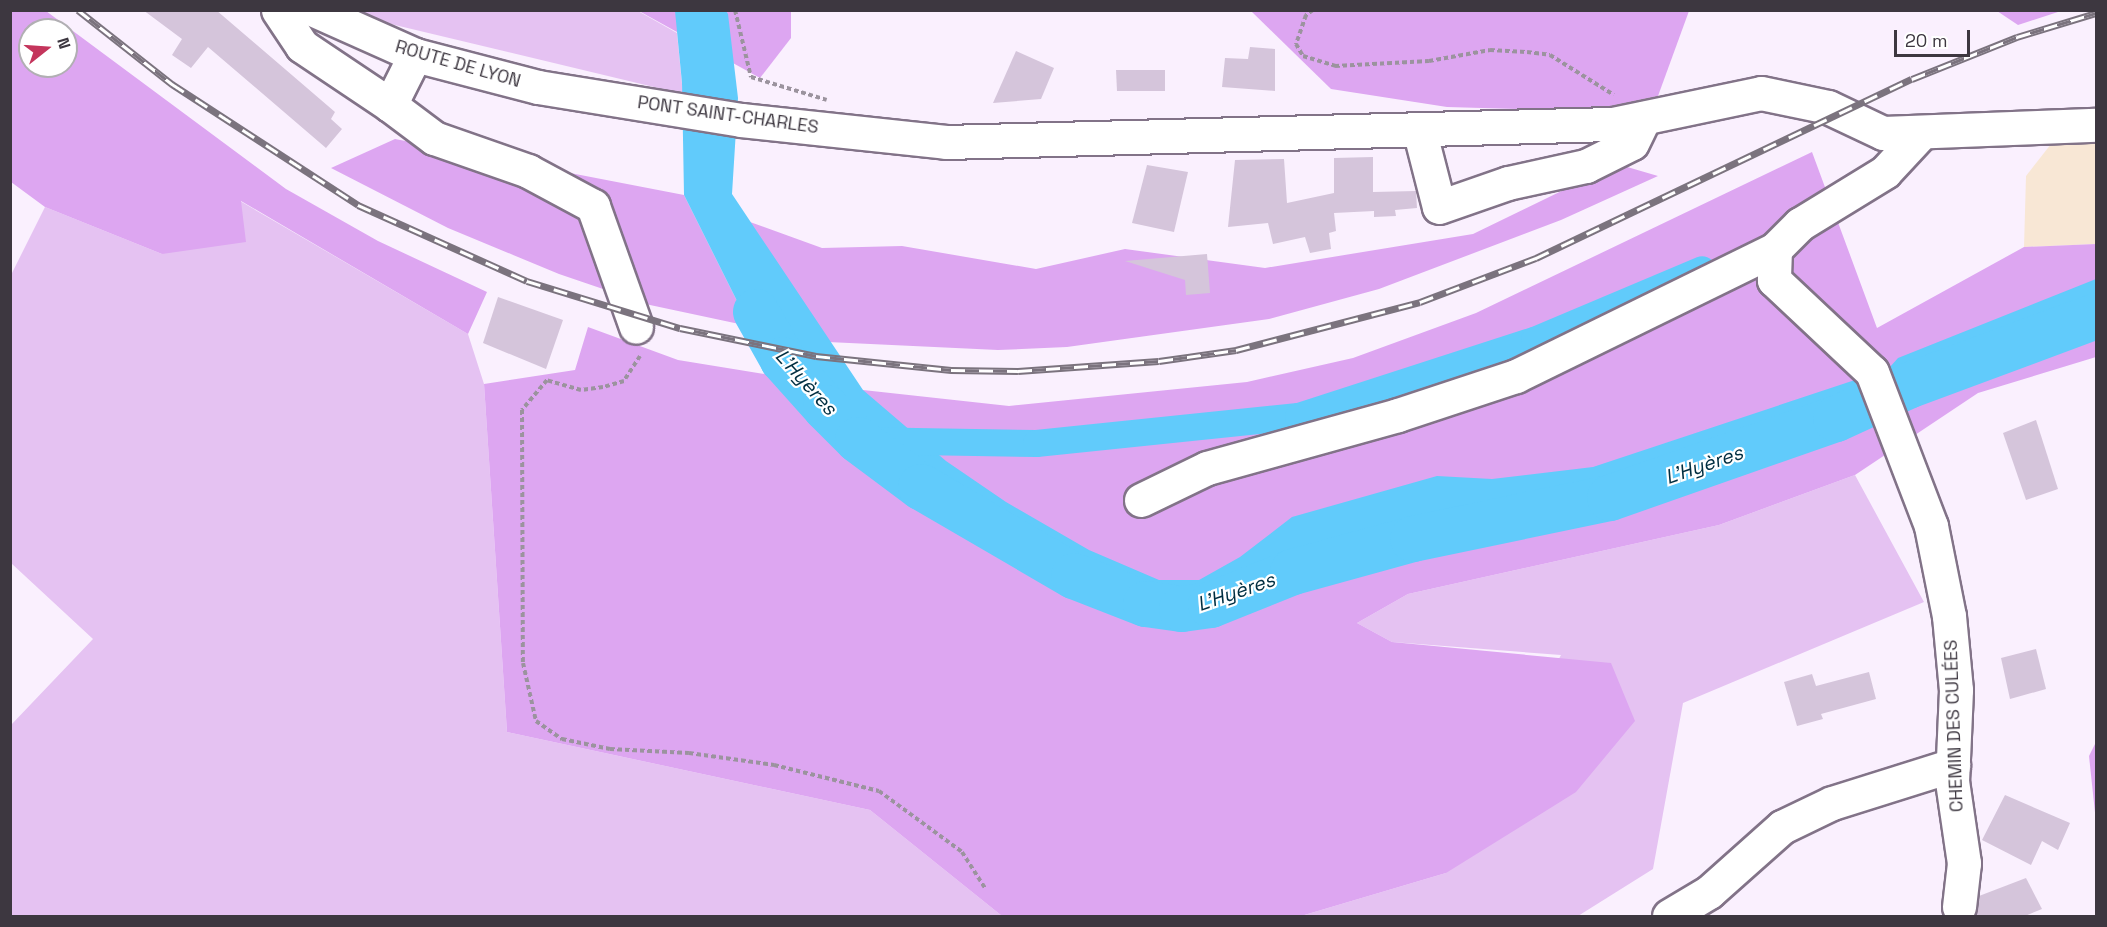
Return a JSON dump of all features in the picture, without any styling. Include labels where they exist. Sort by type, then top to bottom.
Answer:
[{"type":"main road","points":[[278,10],[302,46],[390,105],[434,138],[528,171],[593,206],[636,327]]},
{"type":"main road","name":"ROUTE DE LYON","points":[[314,10],[416,56],[538,87]]},
{"type":"main road","points":[[390,105],[416,56]]},
{"type":"main road","name":"PONT SAINT-CHARLES","points":[[538,87],[741,120],[919,137],[946,142],[1420,132],[1629,121],[1761,93],[1828,107],[1883,133],[1922,132]]},
{"type":"main road","points":[[1420,132],[1439,207],[1508,183],[1586,166],[1632,143],[1629,121]]},
{"type":"main road","points":[[1141,500],[1207,468],[1398,415],[1516,376],[1775,249],[1800,224],[1885,171],[1922,132],[2097,125]]},
{"type":"main road","name":"CHEMIN DES CULÉES","points":[[1775,249],[1774,280],[1872,372],[1931,526],[1949,616],[1956,690],[1953,765],[1964,863],[1959,907]]},
{"type":"main road","points":[[1669,916],[1709,892],[1782,827],[1832,803],[1953,765]]},
{"type":"path","points":[[735,10],[751,76],[825,97],[843,130]]},
{"type":"path","points":[[1313,10],[1306,15],[1296,44],[1303,56],[1335,66],[1429,61],[1490,50],[1550,55],[1629,121]]},
{"type":"path","points":[[636,327],[643,352],[624,381],[581,390],[565,381],[547,380],[522,411],[523,663],[536,721],[562,739],[610,749],[689,753],[774,765],[879,791],[962,852],[985,888]]},
{"type":"shaded area","points":[[11,10],[46,11],[55,18],[18,18],[18,78],[78,78],[78,35],[286,189],[378,241],[487,292],[468,334],[241,201],[246,242],[162,254],[45,207],[11,182]]},
{"type":"shaded area","points":[[354,11],[638,11],[677,33],[683,94],[374,20]]},
{"type":"shaded area","points":[[639,11],[791,11],[791,38],[760,78]]},
{"type":"shaded area","points":[[1251,11],[1689,11],[1658,96],[1587,111],[1447,107],[1331,89]]},
{"type":"shaded area","points":[[1997,11],[2061,11],[2018,25]]},
{"type":"shaded area","points":[[2062,130],[2096,130],[2096,244],[2024,247],[2026,176]]},
{"type":"shaded area","points":[[395,139],[684,195],[738,303],[758,328],[650,305],[559,274],[448,228],[331,168]]},
{"type":"shaded area","points":[[1812,152],[1877,328],[2024,247],[2096,244],[2096,357],[1978,393],[1855,475],[1719,525],[1408,594],[1357,623],[1392,642],[1611,663],[1635,721],[1576,792],[1446,873],[1301,916],[1002,916],[870,810],[507,732],[484,384],[575,370],[588,327],[678,360],[863,390],[1009,406],[1247,382],[1353,358],[1476,313]]},
{"type":"shaded area","points":[[1617,164],[1658,176],[1561,220],[1379,289],[1269,319],[1067,347],[998,350],[828,342],[750,222],[822,248],[902,246],[1036,269],[1125,249],[1265,268],[1473,234]]},
{"type":"shaded area","points":[[240,201],[468,334],[484,384],[507,732],[870,810],[1002,916],[11,916],[11,725],[93,639],[11,563],[10,277],[45,207],[162,254]]},
{"type":"shaded area","points":[[1855,475],[1924,602],[1683,703],[1653,869],[1578,916],[1301,916],[1446,873],[1561,655],[1392,642],[1357,623],[1408,594],[1719,525]]},
{"type":"shaded area","points":[[2096,742],[2096,822],[2089,756]]},
{"type":"water","points":[[675,11],[726,11],[728,14],[738,98],[732,194],[863,390],[946,461],[1006,502],[1089,550],[1159,580],[1199,580],[1240,557],[1292,517],[1437,476],[1492,479],[1593,467],[1864,377],[1881,377],[1898,358],[2096,279],[2096,316],[1908,386],[1836,419],[1610,498],[1413,539],[1211,605],[1182,609],[1146,604],[1026,552],[921,487],[858,439],[783,360],[738,303],[684,195],[682,83]]},
{"type":"building","points":[[143,10],[216,10],[335,112],[331,119],[342,129],[326,148],[208,47],[191,68],[172,55],[182,39]]},
{"type":"building","points":[[1250,47],[1275,49],[1275,91],[1222,87],[1225,58],[1248,59]]},
{"type":"building","points":[[1016,51],[1054,68],[1041,99],[993,103]]},
{"type":"building","points":[[1116,70],[1165,70],[1165,91],[1117,91]]},
{"type":"building","points":[[1373,157],[1373,192],[1416,191],[1417,208],[1395,210],[1396,216],[1374,217],[1374,211],[1334,213],[1336,231],[1329,233],[1331,249],[1310,253],[1305,237],[1273,244],[1268,223],[1228,227],[1235,160],[1284,159],[1287,203],[1334,193],[1334,158]]},
{"type":"building","points":[[1147,165],[1188,172],[1174,232],[1132,223]]},
{"type":"building","points":[[1207,254],[1210,293],[1186,295],[1185,280],[1125,261]]},
{"type":"building","points":[[498,297],[563,320],[546,369],[483,343]]},
{"type":"building","points":[[2036,420],[2058,489],[2026,500],[2003,433]]},
{"type":"building","points":[[2036,649],[2046,689],[2010,699],[2001,658]]},
{"type":"building","points":[[1869,672],[1876,699],[1821,714],[1823,719],[1797,726],[1784,682],[1812,674],[1816,686]]},
{"type":"building","points":[[2005,795],[2070,823],[2058,850],[2042,841],[2031,865],[1982,840]]},
{"type":"building","points":[[2026,878],[2042,909],[2025,916],[1975,916],[1979,896]]},
{"type":"waterway","points":[[858,440],[1036,443],[1298,416],[1534,340],[1702,269]]},
{"type":"waterway","name":"L'Hyères","points":[[756,312],[783,360],[826,408],[858,440],[921,487],[1074,576],[1146,604],[1182,609],[1211,605],[1293,572],[1413,539],[1610,498],[1836,419],[1908,386],[2096,316]]},
{"type":"railway","points":[[78,10],[172,84],[358,205],[527,281],[680,328],[816,356],[951,370],[1018,371],[1159,361],[1236,350],[1420,302],[1536,258],[1912,79],[2017,37],[2096,13]]}]
